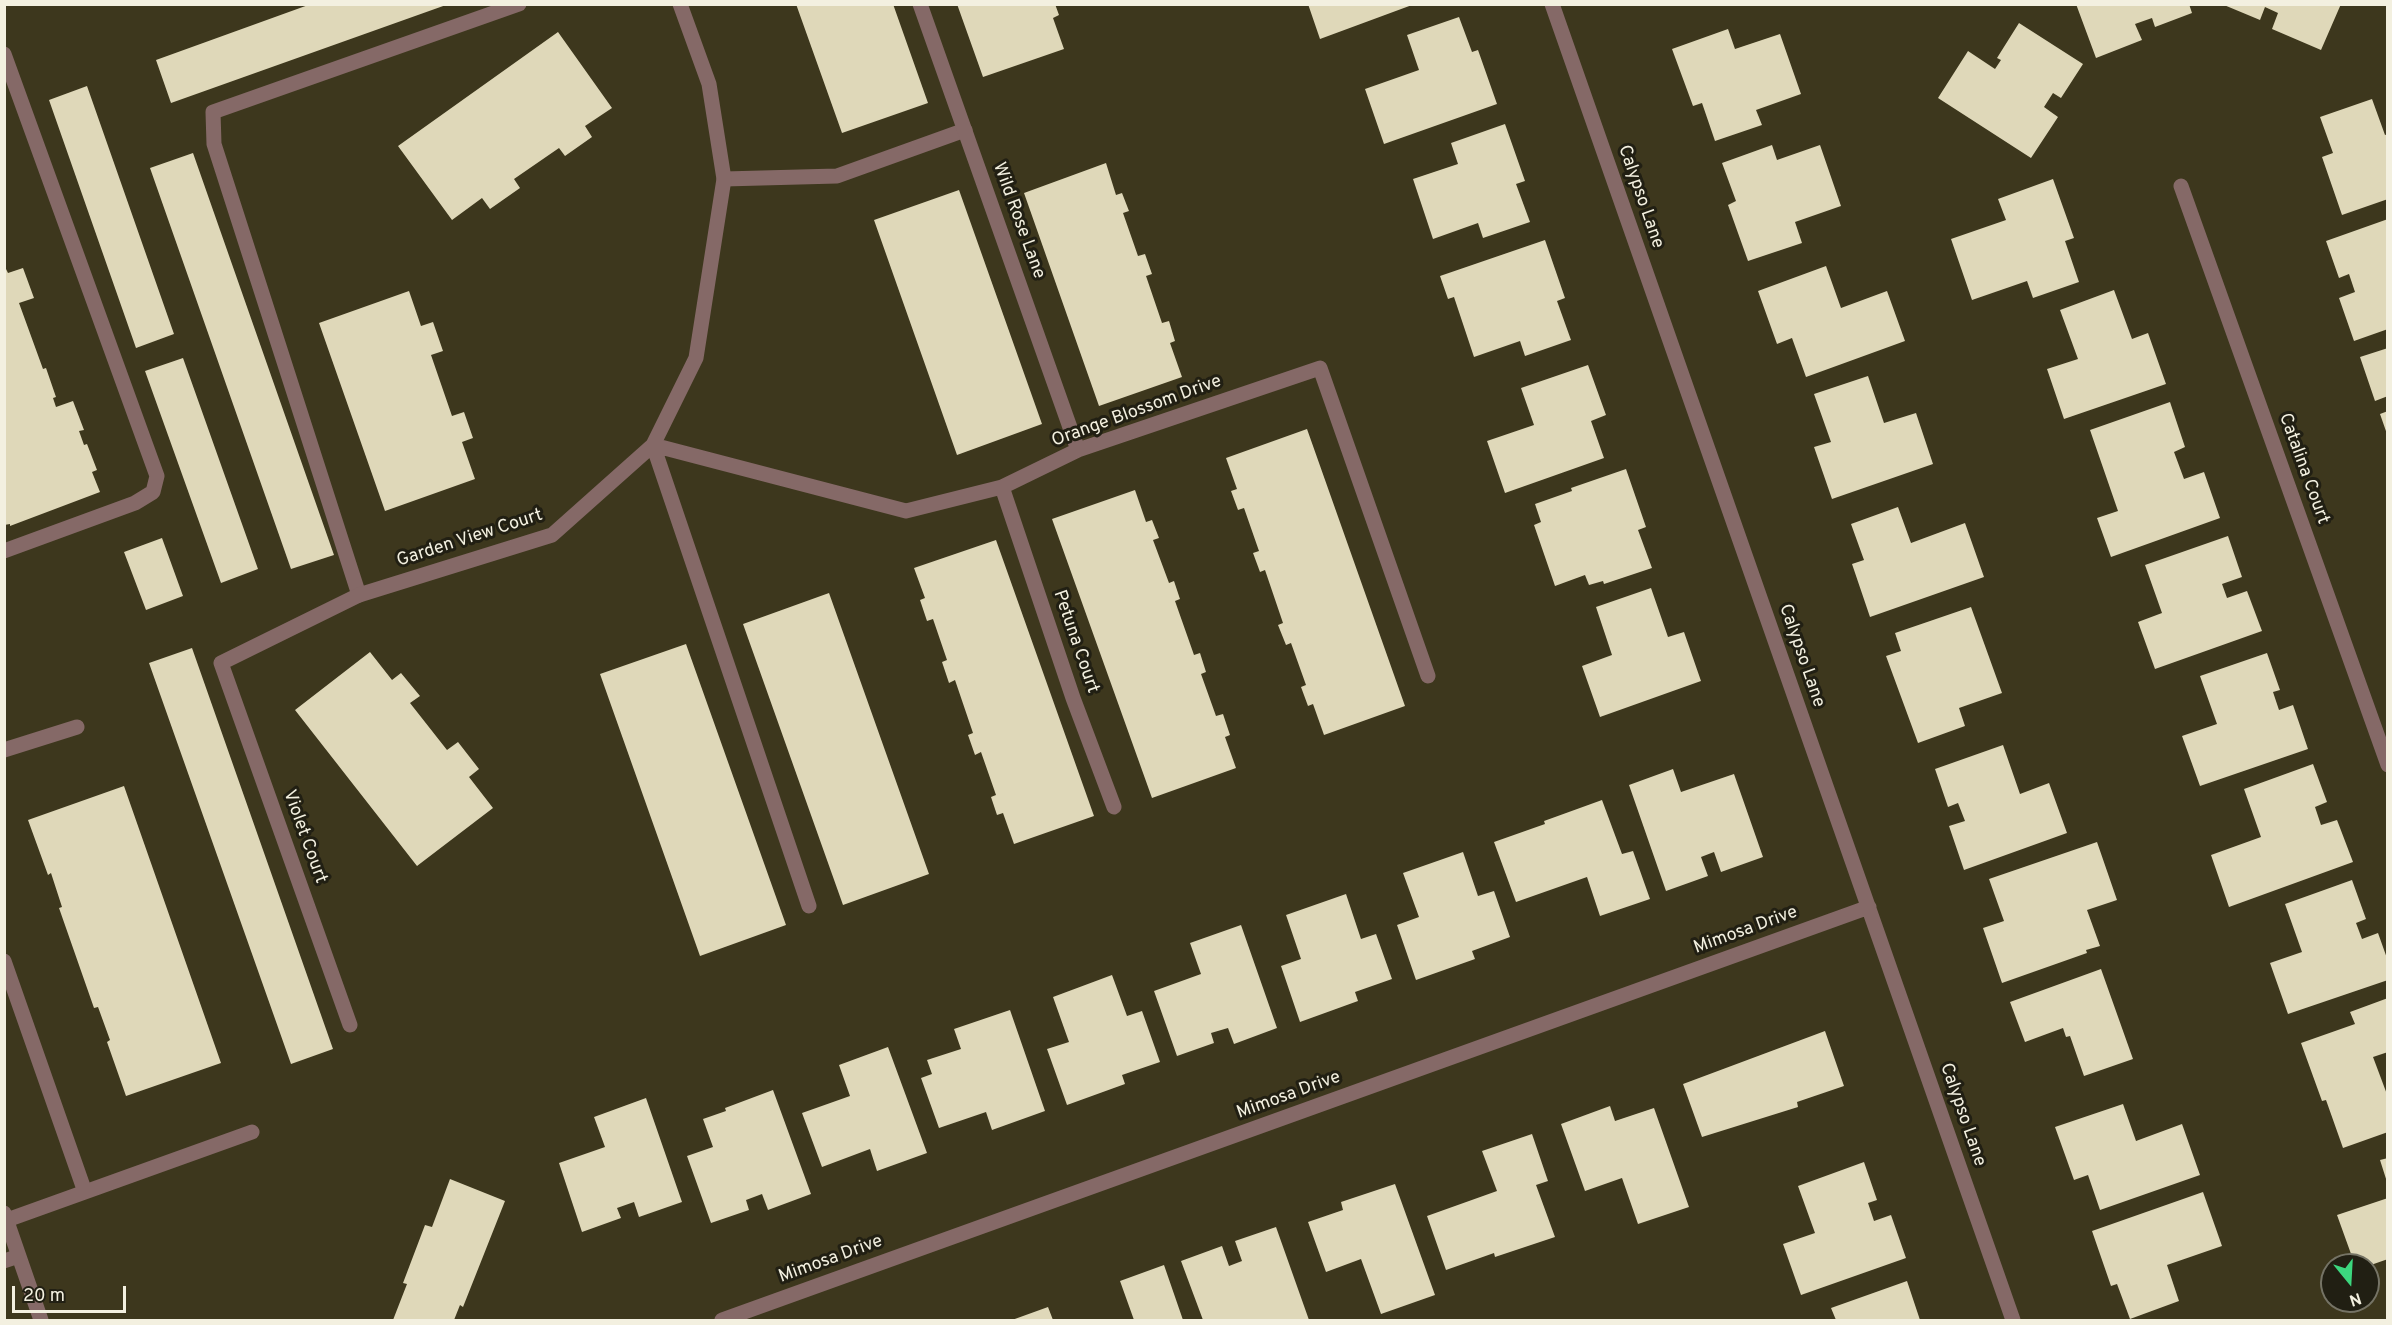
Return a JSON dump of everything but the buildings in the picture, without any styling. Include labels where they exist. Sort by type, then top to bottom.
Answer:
[{"type":"street","points":[[359,595],[214,144],[213,112],[519,4]]},
{"type":"street","name":"Garden View Court","points":[[221,663],[359,595],[552,535],[653,445],[696,358],[724,179],[709,84],[680,4]]},
{"type":"street","name":"Wild Rose Lane","points":[[920,4],[1078,450]]},
{"type":"street","name":"Calypso Lane","points":[[1552,4],[2013,1320]]},
{"type":"street","points":[[4,54],[157,476],[153,492],[135,503],[4,551]]},
{"type":"street","points":[[724,179],[837,176],[965,130]]},
{"type":"street","name":"Catalina Court","points":[[2181,186],[2388,765]]},
{"type":"street","name":"Orange Blossom Drive","points":[[653,445],[906,511],[1002,487],[1078,450],[1320,368],[1428,676]]},
{"type":"street","points":[[653,445],[809,906]]},
{"type":"street","name":"Petuna Court","points":[[1002,487],[1073,698],[1114,807]]},
{"type":"street","name":"Violet Court","points":[[221,663],[350,1025]]},
{"type":"street","points":[[4,750],[77,727]]},
{"type":"street","name":"Mimosa Drive","points":[[722,1320],[1869,907]]},
{"type":"street","points":[[4,961],[8,981],[85,1192]]},
{"type":"street","points":[[41,1320],[12,1259],[6,1217],[85,1192],[252,1132]]}]
